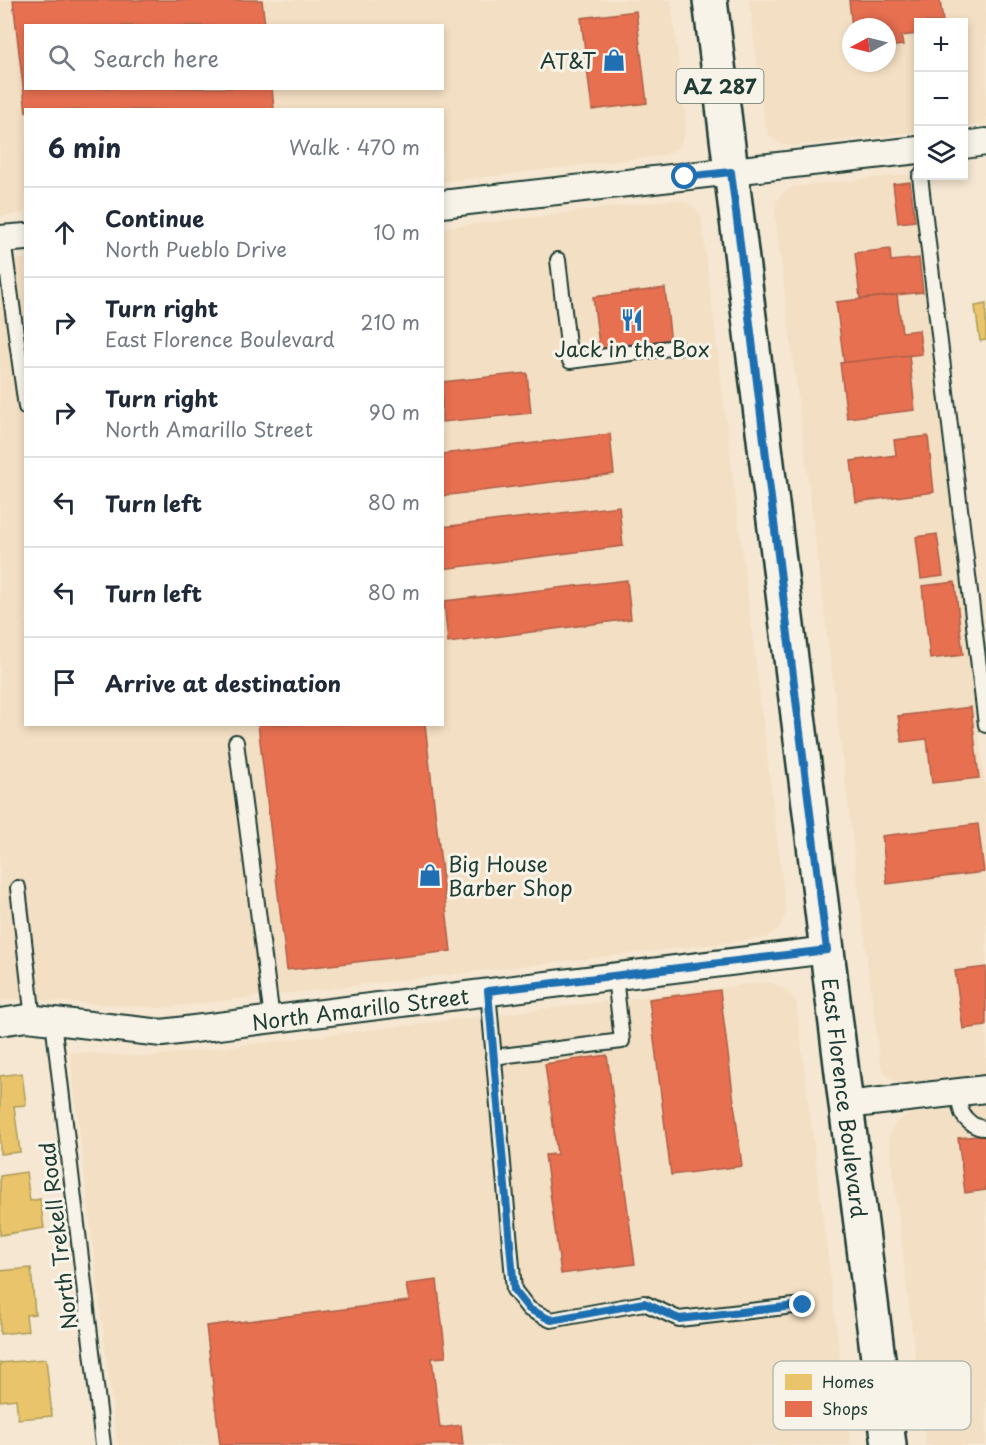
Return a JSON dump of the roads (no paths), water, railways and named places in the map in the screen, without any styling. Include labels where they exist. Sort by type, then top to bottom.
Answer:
[{"type":"main road","name":"East Florence Boulevard","points":[[710,0],[878,1361]]},
{"type":"main road","name":"East Florence Boulevard","points":[[887,1430],[889,1445]]},
{"type":"street","points":[[968,144],[986,142]]},
{"type":"street","points":[[444,204],[731,172],[914,160]]},
{"type":"street","name":"North Amarillo Street","points":[[0,1022],[27,1018],[162,1033],[827,950]]},
{"type":"street","points":[[846,1106],[986,1089]]},
{"type":"lane","points":[[920,180],[986,725]]},
{"type":"lane","points":[[10,238],[24,386]]},
{"type":"lane","points":[[558,260],[570,361],[677,347]]},
{"type":"lane","points":[[236,742],[272,1019]]},
{"type":"lane","name":"North Trekell Road","points":[[18,888],[43,1020],[103,1445]]},
{"type":"lane","points":[[493,1057],[622,1041],[615,976]]},
{"type":"lane","points":[[488,991],[514,1290],[529,1309],[551,1320],[644,1303],[679,1319],[803,1305]]},
{"type":"lane","points":[[958,1093],[962,1112],[970,1123],[986,1128]]},
{"type":"place","name":"AT&T","points":[[614,60]]},
{"type":"place","name":"Jack in the Box","points":[[632,320]]},
{"type":"place","name":"Big House Barber Shop","points":[[430,875]]}]
